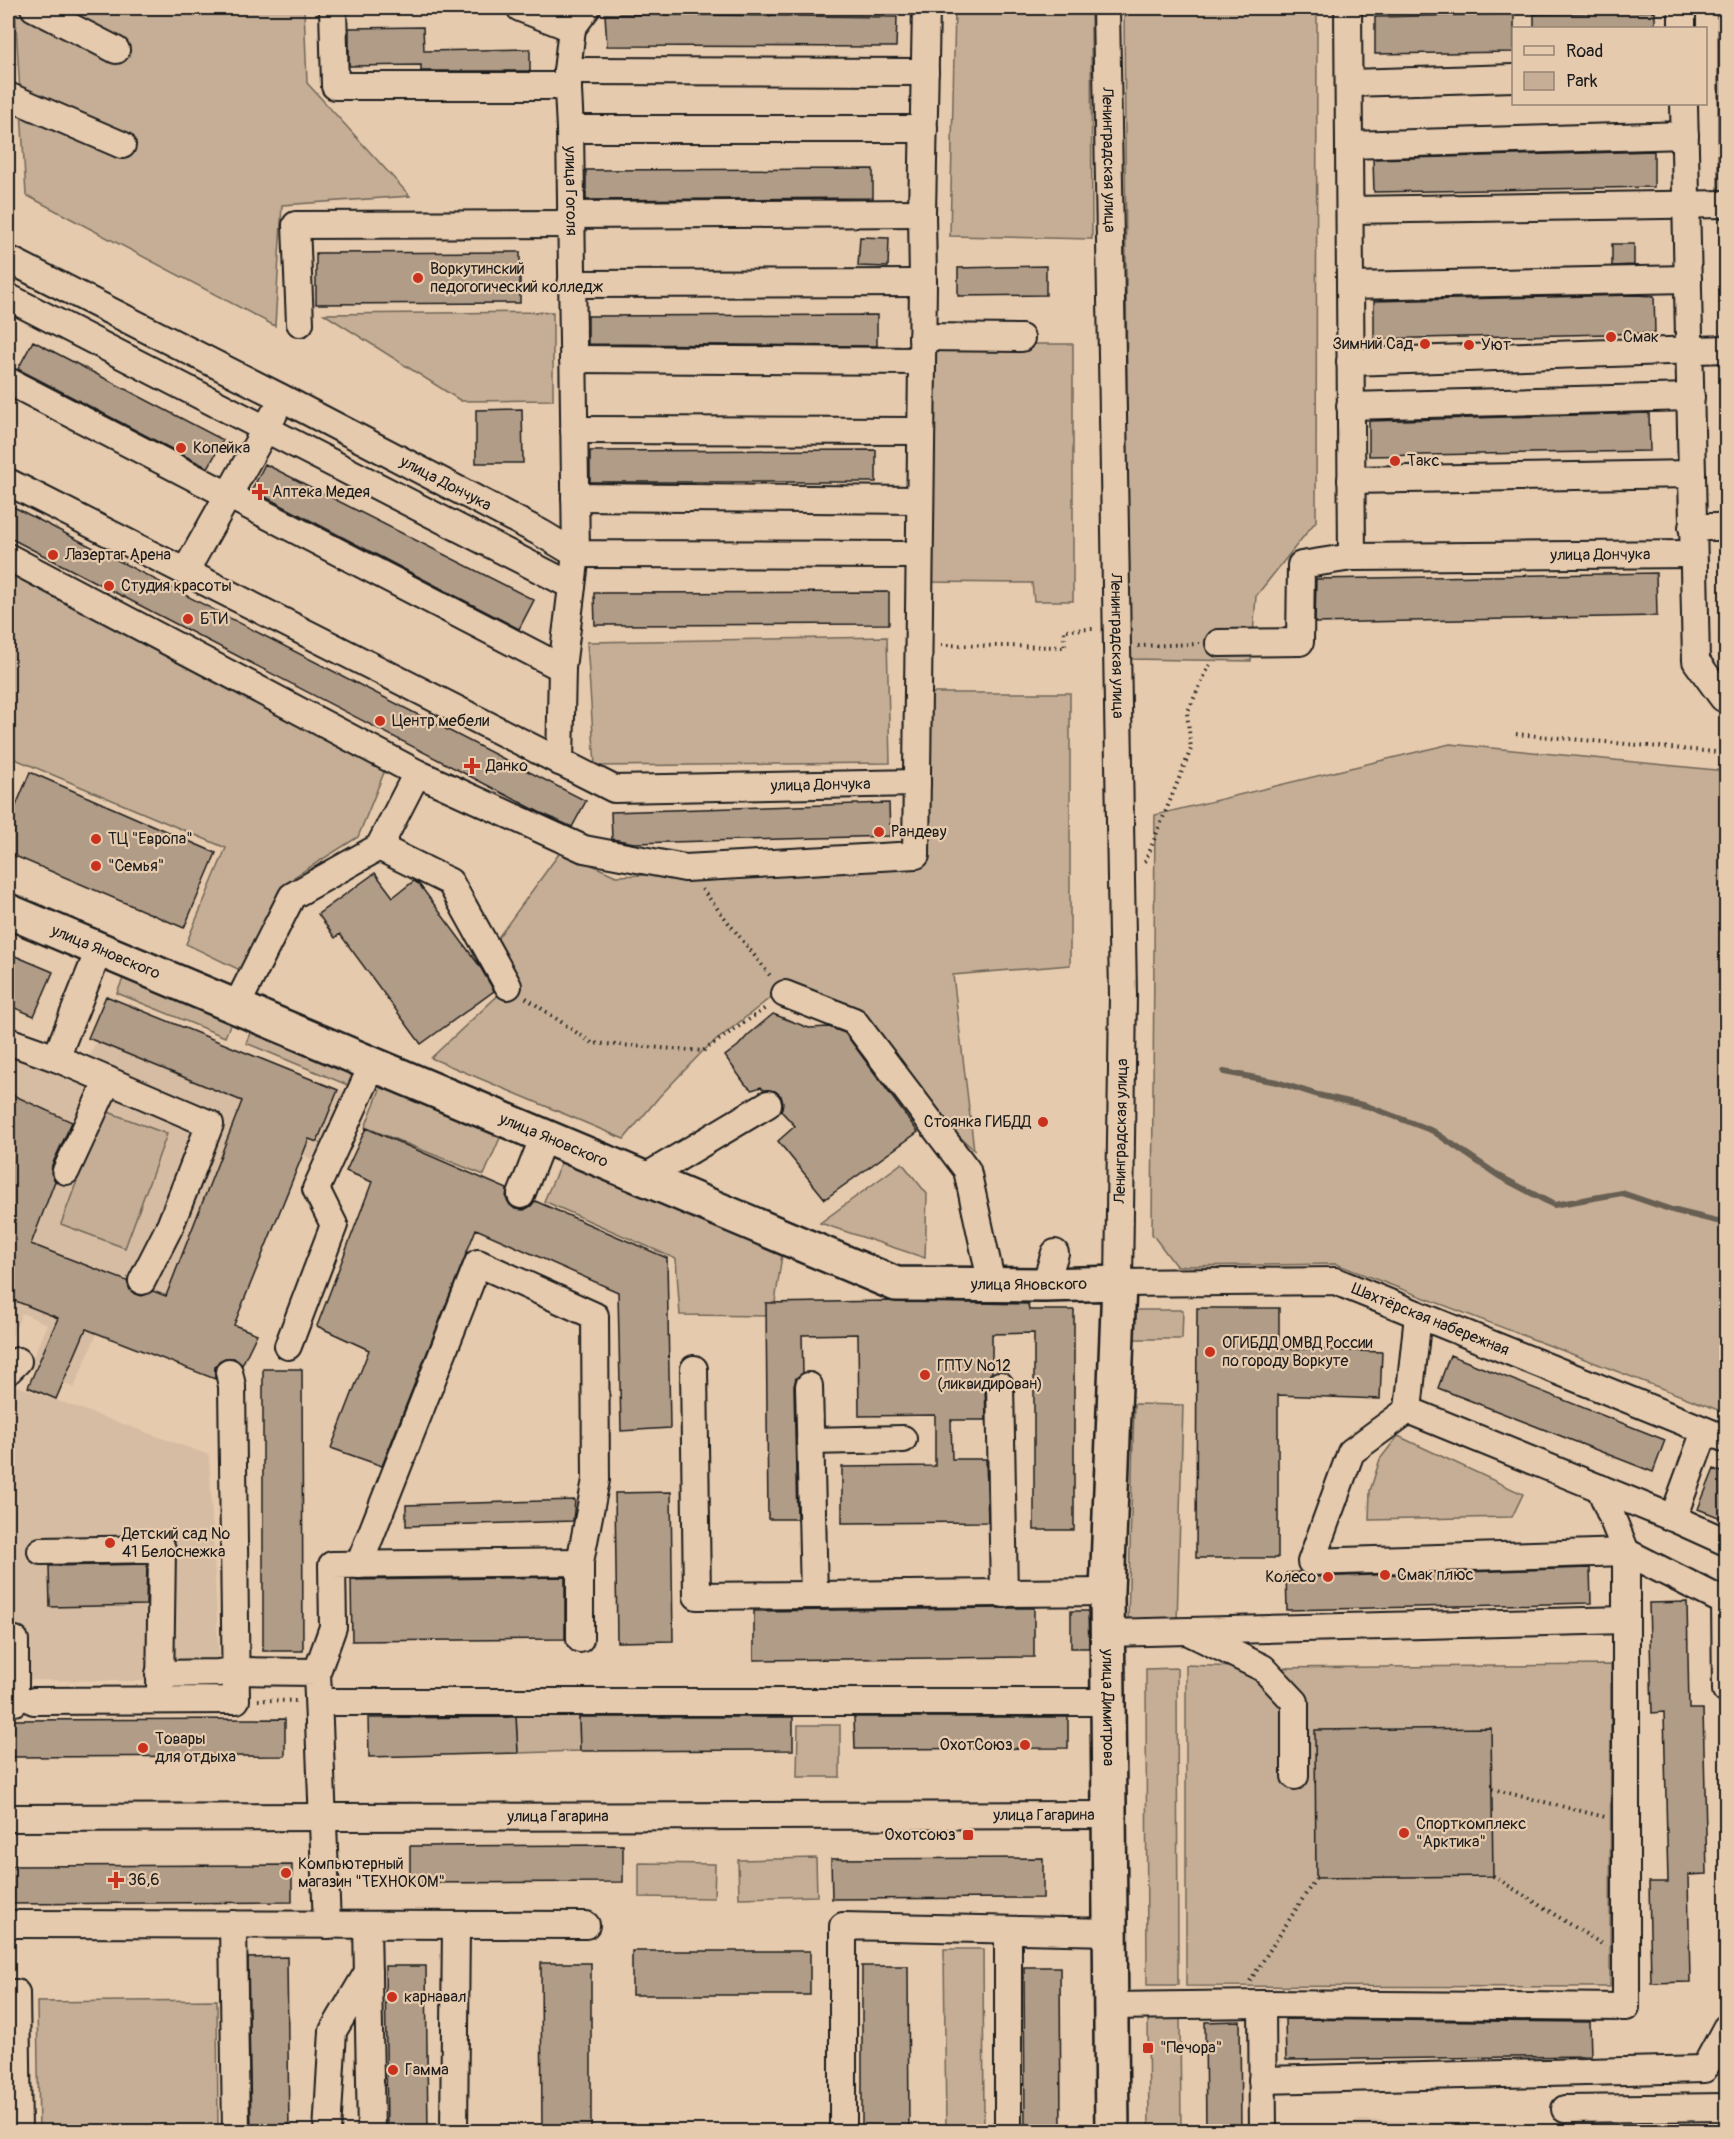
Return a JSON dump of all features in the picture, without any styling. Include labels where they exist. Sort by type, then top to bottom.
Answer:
[{"type":"main road","name":"улица Яновского","points":[[8,911],[896,1284],[1119,1283]]},
{"type":"main road","name":"улица Димитрова","points":[[1112,2132],[1107,1592],[1119,1283]]},
{"type":"street","points":[[34,8],[116,50]]},
{"type":"street","points":[[333,8],[335,86],[925,72]]},
{"type":"street","points":[[520,8],[572,28],[587,8]]},
{"type":"street","points":[[8,557],[417,773],[584,849],[685,868],[916,855],[926,8]]},
{"type":"street","name":"Ленинградская улица","points":[[1106,8],[1123,995],[1119,1283]]},
{"type":"street","points":[[1348,8],[1352,557]]},
{"type":"street","points":[[1682,8],[1682,27]]},
{"type":"street","name":"улица Гоголя","points":[[560,762],[562,668],[576,554],[568,79],[572,28]]},
{"type":"street","points":[[1350,83],[1512,78]]},
{"type":"street","points":[[8,96],[122,145]]},
{"type":"street","points":[[1684,105],[1696,661],[1723,698],[1726,698]]},
{"type":"street","points":[[570,129],[924,129]]},
{"type":"street","points":[[1349,145],[1685,135]]},
{"type":"street","points":[[1350,210],[1726,204]]},
{"type":"street","points":[[300,323],[296,225],[922,213]]},
{"type":"street","name":"улица Дончука","points":[[8,259],[282,398],[576,554]]},
{"type":"street","points":[[1350,286],[1688,279]]},
{"type":"street","points":[[571,284],[923,283]]},
{"type":"street","points":[[8,297],[572,586]]},
{"type":"street","points":[[573,359],[922,349],[1021,338]]},
{"type":"street","points":[[1350,362],[1726,349]]},
{"type":"street","points":[[8,381],[562,668]]},
{"type":"street","points":[[1350,406],[1690,397]]},
{"type":"street","points":[[185,572],[282,398]]},
{"type":"street","points":[[574,430],[921,431]]},
{"type":"street","points":[[1351,480],[1692,474]]},
{"type":"street","name":"улица Дончука","points":[[8,482],[614,789],[917,783]]},
{"type":"street","points":[[575,497],[920,500]]},
{"type":"street","points":[[1692,527],[1726,527]]},
{"type":"street","points":[[576,554],[919,555]]},
{"type":"street","name":"улица Дончука","points":[[1219,643],[1300,642],[1301,565],[1352,557],[1692,554]]},
{"type":"street","points":[[236,1007],[292,896],[379,847],[417,773]]},
{"type":"street","points":[[379,847],[450,882],[508,986]]},
{"type":"street","points":[[56,1058],[99,950]]},
{"type":"street","points":[[785,994],[854,1021],[967,1170],[992,1285]]},
{"type":"street","points":[[8,1041],[56,1058],[210,1124],[170,1226],[142,1281]]},
{"type":"street","points":[[288,1346],[334,1225],[316,1189],[373,1065]]},
{"type":"street","points":[[66,1171],[108,1080]]},
{"type":"street","points":[[644,1178],[768,1104]]},
{"type":"street","points":[[521,1195],[544,1136]]},
{"type":"street","points":[[1045,1285],[1055,1253]]},
{"type":"street","points":[[359,1565],[478,1263],[595,1316],[596,1480],[580,1562],[580,1639]]},
{"type":"street","name":"Шахтёрская набережная","points":[[1119,1283],[1335,1281],[1716,1435]]},
{"type":"street","points":[[1418,1315],[1408,1410],[1351,1452],[1311,1562],[1626,1552],[1725,1602],[1726,1690]]},
{"type":"street","points":[[694,1369],[697,1596],[1107,1592]]},
{"type":"street","points":[[34,1701],[237,1700],[232,1386],[229,1372]]},
{"type":"street","points":[[1000,1385],[1004,1594]]},
{"type":"street","points":[[809,1386],[814,1595]]},
{"type":"street","points":[[1408,1410],[1673,1518],[1726,1542]]},
{"type":"street","points":[[1673,1518],[1716,1435]]},
{"type":"street","points":[[810,1441],[903,1439]]},
{"type":"street","points":[[1111,2006],[1262,2004],[1626,2007],[1626,1552],[1600,1488]]},
{"type":"street","points":[[40,1551],[162,1549],[159,1674],[161,1702]]},
{"type":"street","points":[[327,1925],[317,1672],[333,1627],[332,1565],[580,1562]]},
{"type":"street","points":[[1107,1633],[1626,1620]]},
{"type":"street","points":[[1188,1631],[1263,1668],[1295,1702],[1295,1776]]},
{"type":"street","points":[[8,1640],[15,1640],[15,1702],[8,1702]]},
{"type":"street","points":[[159,1674],[236,1671],[317,1672]]},
{"type":"street","points":[[319,1702],[1108,1701]]},
{"type":"street","name":"улица Гагарина","points":[[8,1818],[1109,1815]]},
{"type":"street","points":[[8,1924],[586,1925]]},
{"type":"street","points":[[233,1924],[236,2132]]},
{"type":"street","points":[[367,1925],[371,2132]]},
{"type":"street","points":[[454,2132],[456,1925]]},
{"type":"street","points":[[843,2132],[843,1926],[1110,1932]]},
{"type":"street","points":[[1008,1930],[1008,2132]]},
{"type":"street","points":[[327,2132],[333,2031],[368,1972]]},
{"type":"street","points":[[8,1993],[16,1993],[18,2132]]},
{"type":"street","points":[[1262,2004],[1263,2132]]},
{"type":"street","points":[[1262,2080],[1704,2069],[1726,2028]]},
{"type":"street","points":[[1564,2074],[1565,2120],[1726,2107]]},
{"type":"path","points":[[1708,8],[1726,11]]},
{"type":"path","points":[[919,644],[1065,647],[1064,630],[1094,629],[1095,640]]},
{"type":"path","points":[[1137,646],[1219,643],[1187,713],[1191,749],[1143,866]]},
{"type":"path","points":[[1516,734],[1726,753]]},
{"type":"path","points":[[508,986],[592,1043],[703,1051],[785,994],[685,868]]},
{"type":"path","points":[[237,1700],[319,1702]]},
{"type":"path","points":[[1492,1789],[1626,1822]]},
{"type":"path","points":[[1493,1876],[1626,1959]]},
{"type":"path","points":[[1234,2006],[1316,1878]]},
{"type":"shaded area","points":[[114,999],[346,1092],[314,1161],[303,1154],[241,1307],[227,1321],[253,1338],[232,1386],[98,1331],[74,1388],[29,1367],[47,1324],[22,1313],[8,1346],[8,1054],[79,1082]]},
{"type":"shaded area","name":"Детский сад № 41 Белоснежка","points":[[17,1386],[209,1455],[220,1682],[27,1680],[8,1631],[8,1395]]},
{"type":"shaded area","points":[[1360,2120],[1559,2125],[1559,2131],[1328,2131]]},
{"type":"green space","points":[[15,8],[304,8],[307,83],[410,196],[282,205],[275,326],[26,195]]},
{"type":"green space","points":[[955,8],[1091,8],[1092,239],[950,236]]},
{"type":"green space","points":[[1124,8],[1317,8],[1316,521],[1256,596],[1251,661],[1129,659]]},
{"type":"green space","points":[[1710,8],[1726,8],[1726,193],[1718,193],[1718,19]]},
{"type":"green space","points":[[553,312],[553,400],[461,401],[324,314]]},
{"type":"green space","points":[[926,344],[1073,344],[1073,601],[1034,601],[1032,583],[925,582]]},
{"type":"green space","points":[[8,573],[385,770],[358,837],[294,877],[244,972],[186,944],[226,848],[8,756]]},
{"type":"green space","points":[[887,637],[890,763],[595,766],[587,642]]},
{"type":"green space","points":[[928,693],[1070,693],[1070,965],[953,975],[974,1150],[935,1114],[864,1018],[780,990],[703,1051],[659,1097],[624,1139],[431,1058],[508,986],[489,950],[561,851],[616,876],[925,865]]},
{"type":"green space","points":[[1450,744],[1726,771],[1726,1413],[1336,1264],[1176,1266],[1152,1234],[1155,815]]},
{"type":"green space","points":[[124,976],[232,1020],[225,1037],[117,993]]},
{"type":"green space","points":[[252,1028],[356,1071],[350,1086],[246,1043]]},
{"type":"green space","points":[[383,1082],[503,1131],[484,1175],[365,1127]]},
{"type":"green space","points":[[103,1110],[167,1134],[125,1248],[61,1224]]},
{"type":"green space","points":[[565,1154],[783,1248],[773,1316],[680,1315],[676,1259],[544,1201]]},
{"type":"green space","points":[[902,1163],[927,1194],[925,1258],[820,1223]]},
{"type":"green space","points":[[1132,1310],[1183,1310],[1182,1339],[1132,1339]]},
{"type":"green space","points":[[1134,1404],[1183,1405],[1177,1623],[1128,1621]]},
{"type":"green space","points":[[1398,1436],[1523,1494],[1512,1517],[1369,1520],[1370,1491],[1380,1459]]},
{"type":"green space","points":[[1186,1665],[1263,1668],[1611,1665],[1610,1987],[1186,1986]]},
{"type":"green space","points":[[1177,1668],[1178,1985],[1147,1985],[1146,1669]]},
{"type":"green space","points":[[579,1712],[580,1751],[518,1753],[516,1713]]},
{"type":"green space","points":[[798,1725],[840,1725],[840,1777],[797,1777]]},
{"type":"green space","points":[[816,1858],[817,1896],[739,1898],[738,1860]]},
{"type":"green space","points":[[639,1863],[715,1864],[714,1898],[639,1897]]},
{"type":"green space","points":[[944,1949],[983,1949],[984,2131],[946,2131]]},
{"type":"green space","points":[[217,2000],[218,2131],[39,2131],[37,2002]]},
{"type":"green space","points":[[1148,2014],[1180,2014],[1181,2131],[1149,2131]]},
{"type":"building","points":[[1655,11],[1655,27],[1534,27],[1534,14]]},
{"type":"building","points":[[605,14],[897,17],[896,47],[607,46]]},
{"type":"building","points":[[1514,14],[1512,52],[1375,54],[1375,17]]},
{"type":"building","points":[[423,27],[424,51],[530,49],[530,71],[421,71],[421,65],[349,66],[349,28]]},
{"type":"building","points":[[1654,151],[1654,187],[1374,192],[1373,159]]},
{"type":"building","points":[[873,169],[873,198],[586,200],[586,170]]},
{"type":"building","points":[[860,237],[889,238],[888,267],[858,266]]},
{"type":"building","points":[[1612,244],[1634,244],[1634,265],[1612,266]]},
{"type":"building","name":"Воркутинский педогогический колледж","points":[[520,252],[520,303],[316,304],[316,253]]},
{"type":"building","points":[[1046,266],[1046,295],[958,296],[958,268]]},
{"type":"building","points":[[1654,296],[1655,333],[1374,339],[1374,301]]},
{"type":"building","points":[[877,315],[877,346],[588,344],[588,316]]},
{"type":"building","points":[[33,341],[223,440],[208,468],[18,369]]},
{"type":"building","points":[[522,409],[523,463],[476,463],[476,410]]},
{"type":"building","points":[[1649,413],[1650,451],[1369,456],[1369,421]]},
{"type":"building","points":[[876,450],[876,482],[590,482],[590,451]]},
{"type":"building","points":[[265,464],[534,600],[519,629],[252,490]]},
{"type":"building","points":[[8,504],[586,801],[572,827],[8,537]]},
{"type":"building","points":[[1656,573],[1657,616],[1315,623],[1316,579]]},
{"type":"building","points":[[889,592],[889,624],[595,625],[594,593]]},
{"type":"building","name":"ТЦ \"Европа\"","points":[[30,772],[216,853],[184,928],[8,853],[8,825]]},
{"type":"building","points":[[889,803],[890,836],[634,843],[612,839],[611,812]]},
{"type":"building","points":[[375,873],[393,897],[414,881],[419,884],[479,965],[494,991],[421,1044],[340,934],[335,938],[318,914]]},
{"type":"building","points":[[8,953],[53,972],[34,1016],[8,1005]]},
{"type":"building","points":[[106,996],[338,1090],[317,1142],[309,1139],[234,1325],[257,1334],[242,1365],[234,1358],[219,1361],[215,1367],[215,1379],[86,1329],[56,1399],[28,1387],[58,1318],[8,1298],[8,1103],[11,1094],[72,1122],[52,1165],[51,1173],[55,1181],[31,1244],[127,1281],[130,1290],[142,1296],[153,1291],[166,1296],[242,1101],[88,1038]]},
{"type":"building","points":[[773,1014],[809,1028],[829,1027],[845,1033],[918,1132],[825,1199],[778,1141],[795,1126],[781,1111],[783,1103],[781,1096],[775,1091],[764,1090],[761,1087],[752,1090],[725,1056]]},
{"type":"building","points":[[366,1128],[507,1189],[506,1198],[515,1209],[524,1210],[535,1201],[667,1258],[670,1428],[621,1431],[618,1292],[476,1229],[382,1466],[331,1448],[369,1350],[317,1326],[372,1182],[346,1171]]},
{"type":"building","name":"ГПТУ №12 (ликвидирован)","points":[[889,1301],[1028,1304],[1029,1310],[1074,1310],[1074,1530],[1034,1530],[1034,1333],[992,1334],[992,1372],[985,1385],[986,1420],[951,1420],[952,1459],[986,1459],[988,1522],[842,1523],[842,1467],[935,1466],[935,1415],[859,1416],[858,1334],[802,1335],[803,1373],[796,1378],[794,1386],[797,1519],[768,1519],[766,1303]]},
{"type":"building","points":[[1197,1308],[1279,1308],[1279,1348],[1382,1352],[1380,1399],[1278,1395],[1278,1558],[1196,1558]]},
{"type":"building","points":[[1450,1355],[1665,1440],[1653,1472],[1438,1388]]},
{"type":"building","points":[[263,1369],[302,1369],[303,1651],[263,1651]]},
{"type":"building","points":[[1714,1469],[1726,1474],[1726,1520],[1698,1509]]},
{"type":"building","points":[[671,1492],[673,1641],[617,1642],[615,1493]]},
{"type":"building","points":[[575,1500],[573,1521],[406,1526],[406,1505]]},
{"type":"building","points":[[147,1564],[146,1605],[50,1607],[49,1566]]},
{"type":"building","points":[[1590,1568],[1591,1603],[1287,1610],[1286,1573],[1301,1572],[1311,1577]]},
{"type":"building","points":[[565,1577],[565,1639],[352,1641],[351,1580]]},
{"type":"building","points":[[1687,1602],[1689,1709],[1703,1709],[1707,1874],[1688,1875],[1690,1982],[1651,1983],[1649,1882],[1668,1882],[1664,1712],[1652,1713],[1649,1603]]},
{"type":"building","points":[[1034,1608],[1034,1657],[754,1660],[754,1611]]},
{"type":"building","points":[[1071,1611],[1088,1611],[1089,1648],[1071,1648]]},
{"type":"building","points":[[516,1717],[518,1753],[369,1757],[368,1718]]},
{"type":"building","points":[[579,1717],[793,1717],[793,1750],[580,1751]]},
{"type":"building","points":[[854,1717],[1068,1717],[1068,1748],[855,1749]]},
{"type":"building","points":[[285,1719],[285,1756],[8,1757],[8,1720]]},
{"type":"building","name":"Спорткомплекс \"Арктика\"","points":[[1491,1728],[1493,1876],[1316,1878],[1315,1730]]},
{"type":"building","points":[[623,1845],[623,1882],[410,1883],[410,1846]]},
{"type":"building","points":[[1043,1858],[1043,1898],[832,1899],[831,1859]]},
{"type":"building","points":[[292,1865],[292,1902],[8,1904],[8,1866]]},
{"type":"building","points":[[632,1951],[810,1951],[810,1995],[632,1995]]},
{"type":"building","points":[[287,1957],[289,2132],[251,2132],[248,1958]]},
{"type":"building","points":[[541,1963],[591,1963],[591,2132],[542,2132]]},
{"type":"building","points":[[385,1966],[426,1966],[428,2132],[387,2132]]},
{"type":"building","points":[[862,1966],[908,1966],[909,2132],[862,2132]]},
{"type":"building","points":[[1024,1967],[1060,1967],[1061,2132],[1025,2132]]},
{"type":"building","points":[[1285,2019],[1590,2022],[1591,2056],[1286,2060]]},
{"type":"building","points":[[1240,2021],[1241,2132],[1206,2132],[1205,2022]]},
{"type":"waterway","points":[[1224,1072],[1277,1082],[1318,1095],[1367,1106],[1433,1131],[1499,1176],[1554,1205],[1622,1193],[1672,1210],[1717,1221],[1726,1220]]},
{"type":"place","name":"Воркутинский педогогический колледж","points":[[418,278]]},
{"type":"place","name":"Смак","points":[[1611,337]]},
{"type":"place","name":"Зимний Сад","points":[[1425,344]]},
{"type":"place","name":"Уют","points":[[1469,345]]},
{"type":"place","name":"Копейка","points":[[181,448]]},
{"type":"place","name":"Такс","points":[[1395,461]]},
{"type":"place","name":"Аптека Медея","points":[[260,492]]},
{"type":"place","name":"Лазертаг Арена","points":[[53,555]]},
{"type":"place","name":"Студия красоты","points":[[109,586]]},
{"type":"place","name":"БТИ","points":[[188,619]]},
{"type":"place","name":"Центр мебели","points":[[380,721]]},
{"type":"place","name":"Данко","points":[[472,766]]},
{"type":"place","name":"Рандеву","points":[[879,832]]},
{"type":"place","name":"ТЦ \"Европа\"","points":[[96,839]]},
{"type":"place","name":"\"Семья\"","points":[[96,866]]},
{"type":"place","name":"Стоянка ГИБДД","points":[[1043,1122]]},
{"type":"place","name":"ОГИБДД ОМВД России по городу Воркуте","points":[[1210,1352]]},
{"type":"place","name":"ГПТУ №12 (ликвидирован)","points":[[925,1375]]},
{"type":"place","name":"Детский сад № 41 Белоснежка","points":[[110,1543]]},
{"type":"place","name":"Смак плюс","points":[[1385,1575]]},
{"type":"place","name":"Колесо","points":[[1328,1577]]},
{"type":"place","name":"ОхотСоюз","points":[[1025,1745]]},
{"type":"place","name":"Товары для отдыха","points":[[143,1748]]},
{"type":"place","name":"Спорткомплекс \"Арктика\"","points":[[1404,1833]]},
{"type":"place","name":"Охотсоюз","points":[[968,1835]]},
{"type":"place","name":"Компьютерный магазин \"ТЕХНОКОМ\"","points":[[286,1873]]},
{"type":"place","name":"36,6","points":[[116,1880]]},
{"type":"place","name":"карнавал","points":[[392,1997]]},
{"type":"place","name":"\"Печора\"","points":[[1148,2048]]},
{"type":"place","name":"Гамма","points":[[393,2070]]}]
